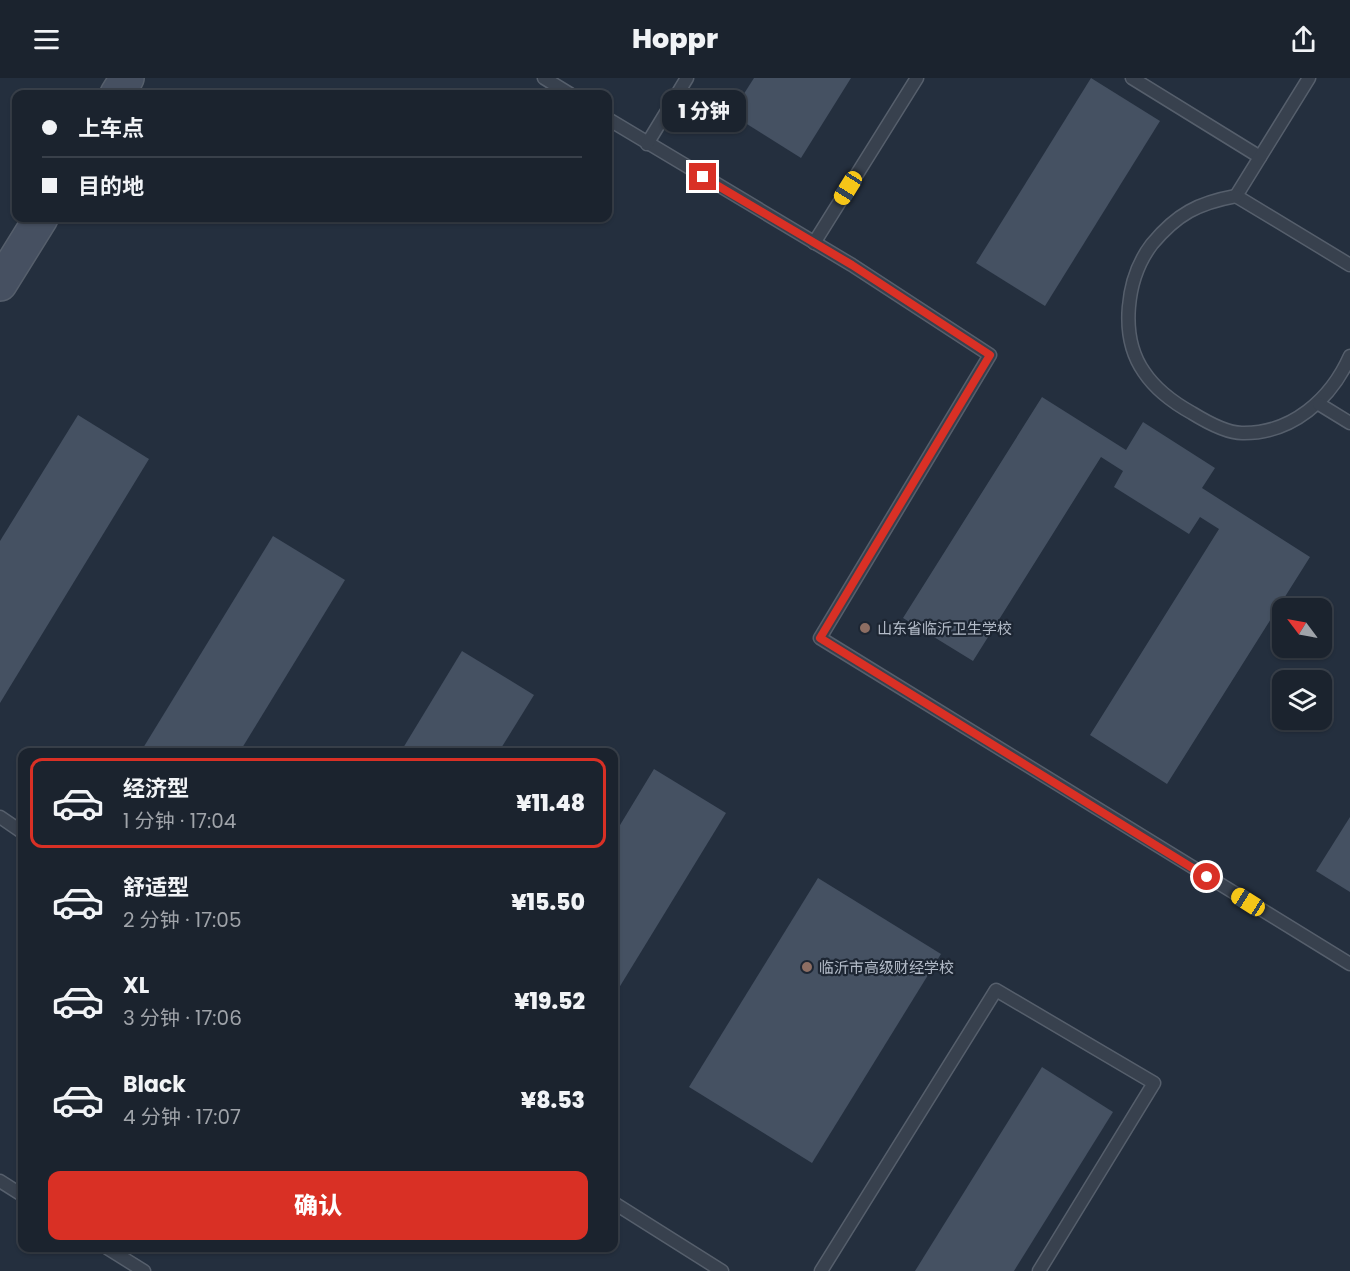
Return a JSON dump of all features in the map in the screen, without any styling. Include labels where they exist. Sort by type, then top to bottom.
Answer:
[{"type":"main road","points":[[0,284],[39,222]]},
{"type":"lane","points":[[544,78],[564,90]]},
{"type":"lane","points":[[647,144],[687,78]]},
{"type":"lane","points":[[814,243],[917,78]]},
{"type":"lane","points":[[1132,78],[1260,157]]},
{"type":"lane","points":[[1236,196],[1309,78]]},
{"type":"lane","points":[[612,122],[814,243],[990,355],[820,638],[1350,964]]},
{"type":"lane","points":[[1350,266],[1236,196],[1207,201],[1170,222],[1141,258],[1129,297],[1130,344],[1144,373],[1170,400],[1202,419],[1241,434],[1280,428],[1319,404],[1336,382],[1350,357]]},
{"type":"lane","points":[[1319,404],[1350,423]]},
{"type":"lane","points":[[0,818],[18,829]]},
{"type":"lane","points":[[821,1271],[996,990],[1154,1083],[1039,1271]]},
{"type":"lane","points":[[0,1181],[18,1192]]},
{"type":"lane","points":[[618,1206],[722,1271]]},
{"type":"lane","points":[[113,1252],[144,1271]]},
{"type":"building","points":[[754,78],[851,78],[801,158],[731,114]]},
{"type":"building","points":[[1091,78],[1160,121],[1045,306],[976,263]]},
{"type":"building","points":[[1042,397],[1126,450],[1143,422],[1215,468],[1202,488],[1310,557],[1284,598],[1272,598],[1272,617],[1167,784],[1090,735],[1219,529],[1200,517],[1189,534],[1114,487],[1123,471],[1101,457],[973,661],[903,618]]},
{"type":"building","points":[[78,415],[149,459],[0,703],[0,541]]},
{"type":"building","points":[[273,536],[345,580],[242,748],[143,748]]},
{"type":"building","points":[[462,651],[534,695],[501,748],[403,748]]},
{"type":"building","points":[[654,769],[726,813],[618,989],[618,828]]},
{"type":"building","points":[[1350,817],[1350,892],[1316,871]]},
{"type":"building","points":[[818,878],[941,954],[812,1163],[689,1087]]},
{"type":"building","points":[[1042,1067],[1113,1112],[1014,1271],[915,1271]]},
{"type":"place","name":"山东省临沂卫生学校","points":[[865,628]]},
{"type":"place","name":"临沂市高级财经学校","points":[[807,967]]},
{"type":"route","points":[[703,177],[852,265],[990,355],[820,638],[1207,877]]}]
